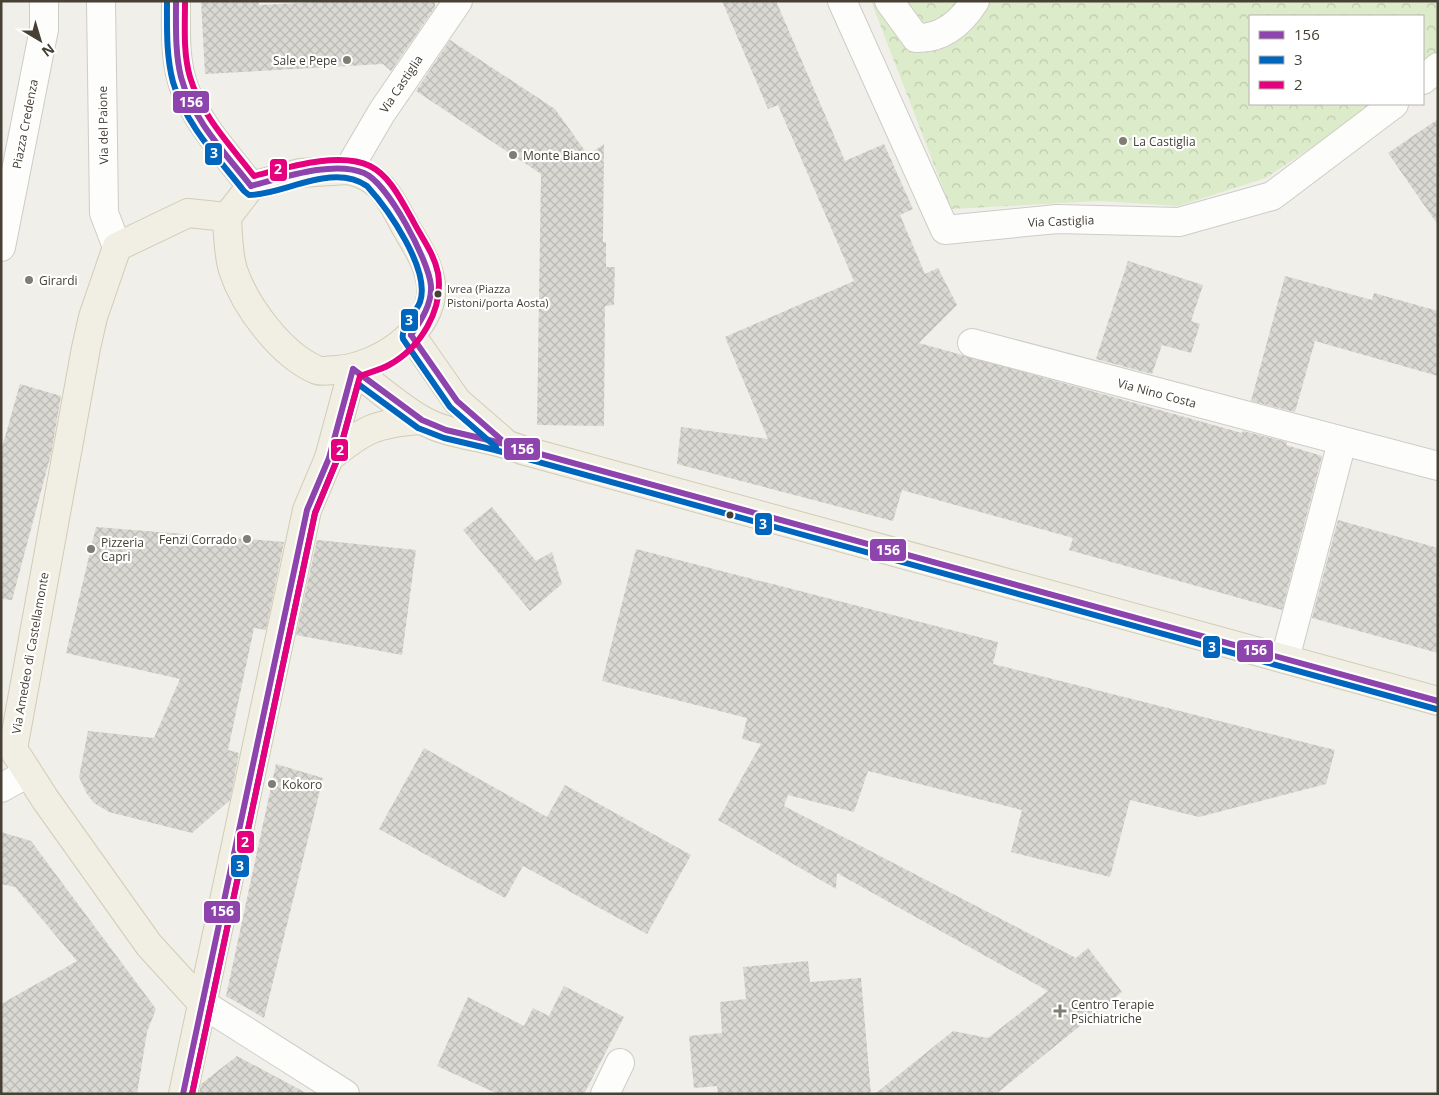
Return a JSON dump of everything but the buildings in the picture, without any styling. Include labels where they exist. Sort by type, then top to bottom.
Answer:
[{"type":"main road","points":[[176,1],[177,52],[185,89],[204,123],[250,186]]},
{"type":"main road","points":[[348,170],[366,174],[388,194],[426,262],[431,286],[428,308],[411,335],[386,356],[353,369],[319,370],[293,356],[272,335],[251,306],[234,270],[227,217],[250,186],[300,173],[348,170]]},
{"type":"main road","points":[[117,247],[188,213],[227,217]]},
{"type":"main road","name":"Via Amedeo di Castellamonte","points":[[117,247],[93,316],[86,348],[13,749],[149,945],[203,1004]]},
{"type":"main road","points":[[411,335],[456,401],[505,443]]},
{"type":"main road","points":[[353,369],[422,420],[452,431],[505,443],[558,460],[1438,702]]},
{"type":"main road","points":[[183,1094],[307,510],[329,458],[353,369]]},
{"type":"main road","points":[[329,458],[358,434],[390,422],[422,420]]},
{"type":"street","name":"Piazza Credenza","points":[[1,247],[44,29],[44,1]]},
{"type":"street","name":"Via del Paione","points":[[101,1],[104,213],[117,247]]},
{"type":"street","name":"Via Castiglia","points":[[348,170],[382,112],[458,1]]},
{"type":"street","name":"Via Castiglia","points":[[842,1],[945,230],[1057,219],[1179,222],[1272,196],[1393,105]]},
{"type":"street","points":[[889,1],[916,38],[929,39],[945,32],[966,15],[975,1]]},
{"type":"street","points":[[1424,79],[1438,67]]},
{"type":"street","name":"Via Nino Costa","points":[[972,344],[1438,466]]},
{"type":"street","points":[[1285,659],[1342,442]]},
{"type":"street","points":[[1,788],[28,773]]},
{"type":"street","points":[[203,1004],[345,1094]]},
{"type":"street","points":[[605,1094],[620,1063]]},
{"type":"green space","name":"La Castiglia","points":[[871,1],[1438,1],[1438,55],[1424,67],[1424,15],[1249,15],[1249,105],[1375,105],[1266,178],[1178,206],[1101,201],[951,209]]},
{"type":"transit line","name":"3","points":[[167,1],[168,52],[173,82],[178,97],[203,140],[249,195],[263,194],[324,178],[339,177],[353,179],[367,186],[396,224],[414,257],[419,274],[422,289],[420,302],[406,325],[403,339],[450,407],[496,447]]},
{"type":"transit line","name":"156","points":[[176,1],[178,59],[186,92],[210,135],[251,186]]},
{"type":"transit line","name":"2","points":[[185,1],[186,59],[195,91],[218,130],[254,176],[297,165],[328,160],[357,162],[377,170],[394,189],[427,245],[434,259],[439,287],[433,314],[420,338],[411,349],[389,365],[360,376],[337,460],[315,513],[192,1094]]},
{"type":"transit line","name":"156","points":[[251,186],[292,175],[338,168],[352,169],[364,173],[374,180],[384,191],[406,224],[429,274],[431,293],[428,306],[411,335]]},
{"type":"transit line","name":"156","points":[[411,335],[457,401],[504,442]]},
{"type":"transit line","name":"156","points":[[353,369],[422,420],[446,430],[497,442],[1438,701]]},
{"type":"transit line","name":"156","points":[[183,1094],[307,510],[329,458],[353,369]]},
{"type":"transit line","name":"3","points":[[192,1094],[315,513],[337,460],[358,384],[418,428],[444,438],[495,450],[1436,709]]},
{"type":"place","name":"Sale e Pepe","points":[[347,60]]},
{"type":"place","name":"La Castiglia","points":[[1123,141]]},
{"type":"place","name":"Monte Bianco","points":[[513,155]]},
{"type":"place","name":"Girardi","points":[[29,280]]},
{"type":"place","name":"Ivrea (Piazza Pistoni/porta Aosta)","points":[[438,294]]},
{"type":"place","name":"Fenzi Corrado","points":[[247,539]]},
{"type":"place","name":"Pizzeria Capri","points":[[91,549]]},
{"type":"place","name":"Kokoro","points":[[272,784]]},
{"type":"place","name":"Centro Terapie Psichiatriche","points":[[1060,1011]]}]
